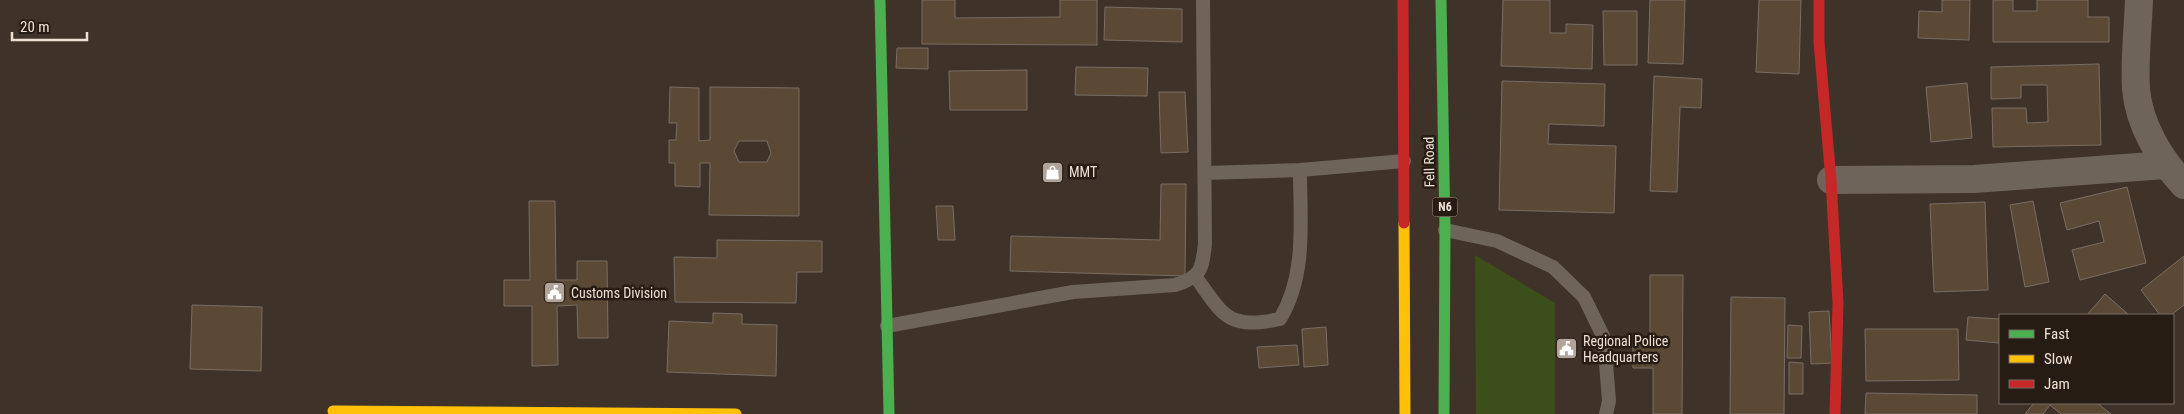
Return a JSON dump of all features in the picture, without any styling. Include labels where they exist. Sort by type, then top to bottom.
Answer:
[{"type":"street","points":[[880,0],[889,414]]},
{"type":"street","name":"Fell Road","points":[[1403,0],[1405,414]]},
{"type":"street","name":"Fell Road","points":[[1441,0],[1445,230],[1444,414]]},
{"type":"street","points":[[1820,0],[1819,42],[1831,180],[1838,303],[1835,414]]},
{"type":"street","points":[[2139,0],[2136,90],[2147,130],[2166,165],[2184,185]]},
{"type":"street","points":[[1831,180],[1974,179],[2166,165]]},
{"type":"street","points":[[333,411],[736,414]]},
{"type":"lane","points":[[887,326],[1073,292],[1175,285],[1195,276],[1202,269],[1205,173],[1203,0]]},
{"type":"lane","points":[[1205,173],[1300,170],[1404,161]]},
{"type":"lane","points":[[1195,276],[1216,304],[1232,321],[1256,324],[1280,319],[1290,302],[1300,268],[1300,170]]},
{"type":"lane","points":[[1445,230],[1497,241],[1553,267],[1584,297],[1604,338],[1609,401],[1606,414]]},
{"type":"green space","points":[[1475,255],[1555,303],[1555,414],[1476,414]]},
{"type":"building","points":[[922,0],[955,0],[955,18],[1060,17],[1060,0],[1097,0],[1097,45],[922,44]]},
{"type":"building","points":[[1503,0],[1550,0],[1550,33],[1566,33],[1566,24],[1593,25],[1592,69],[1501,66]]},
{"type":"building","points":[[1650,0],[1685,0],[1683,64],[1648,63]]},
{"type":"building","points":[[1759,0],[1801,0],[1799,74],[1756,72]]},
{"type":"building","points":[[1942,0],[1970,0],[1969,40],[1918,38],[1919,11],[1942,12]]},
{"type":"building","points":[[1993,0],[2013,0],[2013,11],[2037,11],[2037,0],[2088,0],[2088,17],[2109,17],[2109,42],[1993,42]]},
{"type":"building","points":[[1105,7],[1182,9],[1182,42],[1104,40]]},
{"type":"building","points":[[1603,11],[1637,11],[1637,65],[1604,65]]},
{"type":"building","points":[[897,48],[928,48],[928,69],[896,68]]},
{"type":"building","points":[[2099,64],[2101,145],[1993,147],[1992,108],[2026,108],[2027,123],[2048,122],[2047,85],[2021,85],[2021,98],[1991,99],[1991,67]]},
{"type":"building","points":[[1076,67],[1148,68],[1147,96],[1075,95]]},
{"type":"building","points":[[1027,70],[1027,110],[950,110],[949,71]]},
{"type":"building","points":[[1654,76],[1702,79],[1701,108],[1680,107],[1677,192],[1650,191]]},
{"type":"building","points":[[1502,81],[1605,84],[1604,126],[1549,124],[1548,144],[1616,146],[1614,213],[1499,210]]},
{"type":"building","points":[[1967,83],[1972,138],[1931,142],[1926,87]]},
{"type":"building","points":[[670,87],[699,88],[699,141],[710,140],[710,87],[799,88],[799,216],[709,215],[710,163],[700,163],[700,187],[675,186],[675,163],[669,163],[669,140],[676,140],[677,123],[669,123]],"holes":[[[739,141],[767,141],[771,153],[767,162],[739,162],[734,151]]]},
{"type":"building","points":[[1159,92],[1185,92],[1188,152],[1161,153]]},
{"type":"building","points":[[1161,184],[1186,184],[1185,276],[1010,271],[1011,236],[1160,240]]},
{"type":"building","points":[[2127,187],[2146,263],[2080,280],[2072,250],[2104,242],[2099,221],[2067,230],[2060,203]]},
{"type":"building","name":"Customs Division","points":[[529,201],[555,201],[556,280],[577,280],[577,261],[607,261],[608,338],[578,338],[577,305],[557,306],[558,365],[532,366],[532,306],[504,306],[504,280],[530,280]]},
{"type":"building","points":[[2033,201],[2049,282],[2025,287],[2010,205]]},
{"type":"building","points":[[1985,202],[1988,290],[1934,292],[1930,204]]},
{"type":"building","points":[[936,206],[953,206],[955,240],[938,240]]},
{"type":"building","points":[[717,240],[822,241],[822,272],[797,272],[796,303],[675,302],[674,257],[717,258]]},
{"type":"building","points":[[2184,256],[2184,305],[2172,314],[2159,314],[2141,290]]},
{"type":"building","points":[[1650,275],[1683,275],[1682,414],[1653,414],[1653,368],[1633,368],[1633,343],[1650,343]]},
{"type":"building","points":[[2105,294],[2128,314],[2088,314]]},
{"type":"building","points":[[1731,297],[1785,298],[1784,414],[1730,414]]},
{"type":"building","points":[[192,305],[262,307],[261,371],[190,369]]},
{"type":"building","points":[[1829,311],[1832,363],[1811,364],[1809,312]]},
{"type":"building","points":[[713,313],[742,314],[742,324],[777,325],[776,376],[667,372],[669,321],[713,323]]},
{"type":"building","points":[[1968,317],[1999,319],[1999,343],[1966,340]]},
{"type":"building","points":[[1788,325],[1802,326],[1801,358],[1787,358]]},
{"type":"building","points":[[1326,327],[1328,365],[1304,367],[1302,329]]},
{"type":"building","points":[[1865,329],[1958,329],[1959,380],[1866,381]]},
{"type":"building","points":[[1297,345],[1299,365],[1259,368],[1257,347]]},
{"type":"building","points":[[1789,362],[1803,363],[1803,394],[1789,394]]},
{"type":"building","points":[[1866,393],[1977,395],[1977,414],[1865,414]]},
{"type":"building","points":[[2033,404],[2098,404],[2111,414],[2061,414],[2050,405],[2043,414],[2025,414]]},
{"type":"traffic: fast","points":[[880,0],[889,414]]},
{"type":"traffic: fast","points":[[1441,0],[1445,230],[1444,414]]},
{"type":"traffic: slow","points":[[1404,223],[1405,414]]},
{"type":"traffic: slow","points":[[333,411],[736,414]]},
{"type":"traffic: jam","points":[[1403,0],[1404,223]]},
{"type":"traffic: jam","points":[[1819,0],[1819,42],[1831,180],[1838,303],[1835,414]]},
{"type":"place","name":"MMT","points":[[1053,172]]},
{"type":"place","name":"Customs Division","points":[[555,293]]},
{"type":"place","name":"Regional Police Headquarters","points":[[1567,349]]}]
